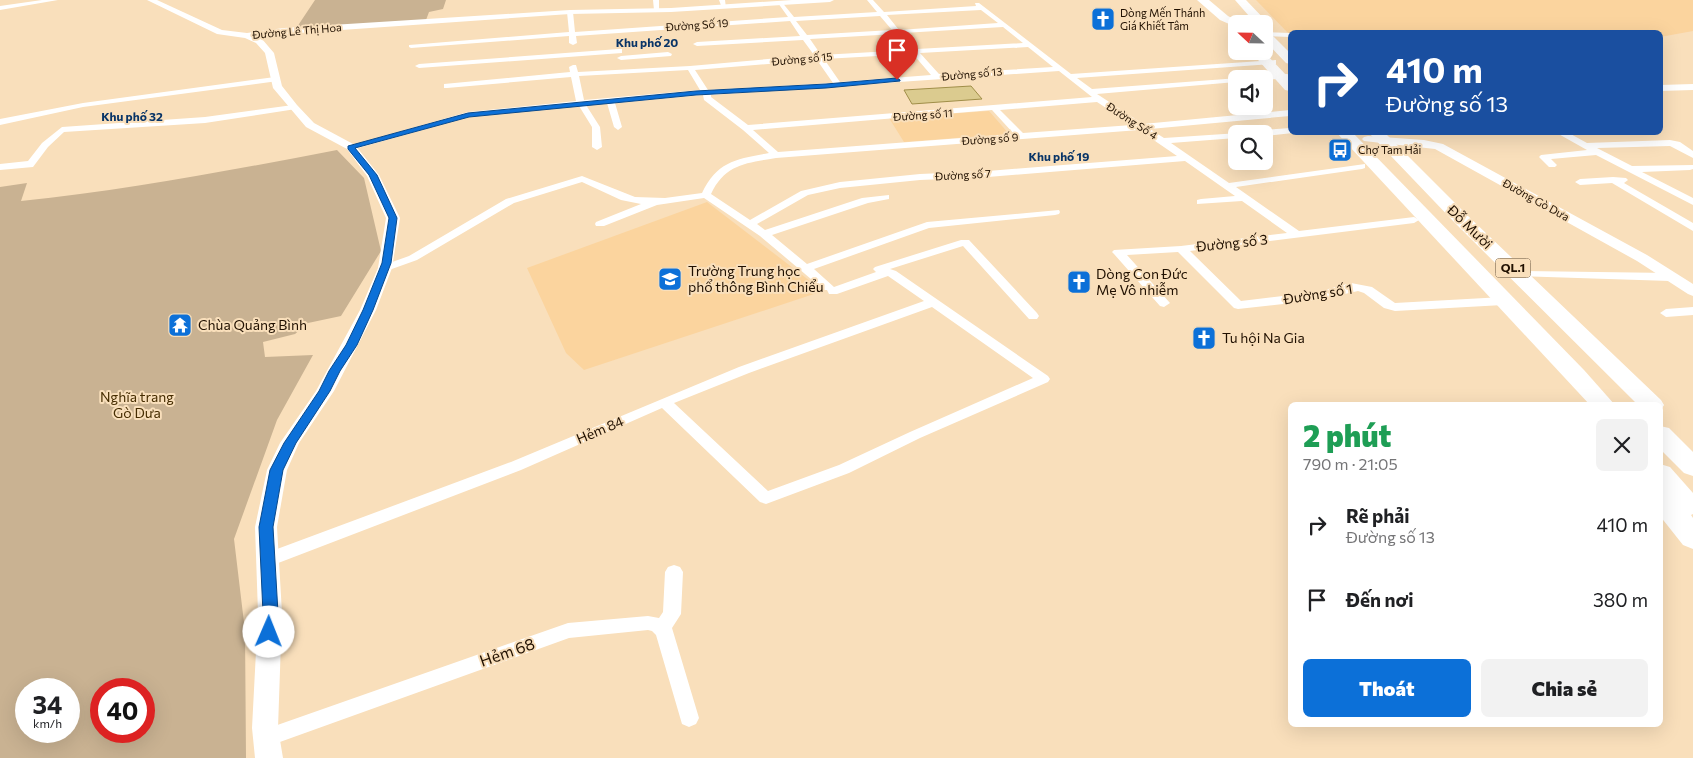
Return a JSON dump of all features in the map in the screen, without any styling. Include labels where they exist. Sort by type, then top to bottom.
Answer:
[{"type":"highway","points":[[1202,0],[1228,18]]},
{"type":"highway","points":[[1209,0],[1228,17]]},
{"type":"highway","points":[[1216,0],[1228,15]]},
{"type":"highway","points":[[1233,0],[1246,15]]},
{"type":"highway","points":[[1240,0],[1255,15]]},
{"type":"highway","points":[[1273,38],[1288,49]]},
{"type":"highway","points":[[1273,40],[1288,58]]},
{"type":"highway","points":[[1269,60],[1287,79]]},
{"type":"highway","name":"Đỗ Mười","points":[[1335,135],[1414,220],[1496,301],[1576,375],[1599,402]]},
{"type":"highway","name":"Đỗ Mười","points":[[1346,135],[1496,301],[1580,402]]},
{"type":"highway","name":"Đỗ Mười","points":[[1372,136],[1441,212],[1629,402]]},
{"type":"highway","name":"Đỗ Mười","points":[[1372,136],[1519,274],[1649,402]]},
{"type":"highway","points":[[1441,212],[1460,219]]},
{"type":"highway","points":[[1663,416],[1693,446]]},
{"type":"highway","points":[[1663,437],[1693,467]]},
{"type":"highway","points":[[1663,477],[1693,512]]},
{"type":"highway","points":[[1663,501],[1693,538]]},
{"type":"street","points":[[0,8],[55,0]]},
{"type":"street","points":[[151,0],[220,32],[247,36]]},
{"type":"street","points":[[656,0],[656,10]]},
{"type":"street","name":"Đường Lê Thị Hoa","points":[[247,36],[303,30],[570,12],[656,10],[723,3],[781,3],[830,0]]},
{"type":"street","points":[[870,0],[937,77]]},
{"type":"street","name":"Đường Số 4","points":[[972,0],[1099,100],[1142,127],[1184,158],[1298,235]]},
{"type":"street","points":[[781,3],[838,85]]},
{"type":"street","name":"Đường Số 19","points":[[411,46],[792,19],[983,8]]},
{"type":"street","points":[[570,12],[574,74],[581,103],[596,127],[597,147]]},
{"type":"street","points":[[697,44],[1006,25]]},
{"type":"street","points":[[619,32],[621,72]]},
{"type":"street","points":[[1273,34],[1288,35]]},
{"type":"street","name":"Đường Lê Thị Hoa","points":[[247,36],[259,41],[269,53],[277,86],[293,107],[310,125],[350,147],[373,175],[393,218],[385,268],[351,345],[334,371],[325,391],[290,443],[277,470],[266,527],[270,613],[265,728],[268,748]]},
{"type":"street","name":"Đường số 15","points":[[574,74],[1030,45]]},
{"type":"street","points":[[419,66],[572,54],[668,54]]},
{"type":"street","points":[[1069,76],[1256,60]]},
{"type":"street","points":[[690,68],[708,96],[707,98],[746,128],[776,155]]},
{"type":"street","name":"Đường số 13","points":[[350,147],[468,115],[704,92],[838,85],[1007,71],[1059,69]]},
{"type":"street","points":[[447,86],[574,74]]},
{"type":"street","points":[[0,122],[83,105],[275,79]]},
{"type":"street","points":[[1273,79],[1287,79]]},
{"type":"street","points":[[1089,92],[1228,80]]},
{"type":"street","points":[[1220,81],[1228,86]]},
{"type":"street","points":[[1663,88],[1693,87]]},
{"type":"street","points":[[610,100],[618,127]]},
{"type":"street","name":"Đường số 11","points":[[746,128],[1099,100]]},
{"type":"street","points":[[0,167],[31,164],[45,146],[62,130],[205,120],[293,107]]},
{"type":"street","points":[[995,109],[1021,136]]},
{"type":"street","name":"Đường số 9","points":[[706,195],[711,181],[725,168],[748,160],[776,155],[1142,127],[1288,113]]},
{"type":"street","points":[[1274,114],[1288,124]]},
{"type":"street","points":[[1273,132],[1288,131]]},
{"type":"street","points":[[1565,135],[1693,202]]},
{"type":"street","points":[[1162,141],[1228,136]]},
{"type":"street","name":"Đường Gò Dưa","points":[[1372,136],[1424,142],[1439,146],[1642,258],[1693,291]]},
{"type":"street","points":[[1585,146],[1670,142],[1677,144],[1693,156]]},
{"type":"street","points":[[1552,165],[1544,157],[1597,152]]},
{"type":"street","name":"Đường số 7","points":[[750,224],[805,193],[821,188],[920,177],[988,174],[1184,158]]},
{"type":"street","points":[[1225,186],[1362,166]]},
{"type":"street","points":[[1632,169],[1690,167]]},
{"type":"street","points":[[1580,182],[1648,178]]},
{"type":"street","points":[[385,268],[413,258],[510,201],[582,179],[591,181],[625,198],[655,202]]},
{"type":"street","points":[[1613,180],[1693,228]]},
{"type":"street","points":[[600,224],[655,202],[706,195],[764,234],[829,287]]},
{"type":"street","points":[[764,234],[866,200],[885,197]]},
{"type":"street","points":[[1201,202],[1243,198]]},
{"type":"street","points":[[806,268],[927,225],[1056,212]]},
{"type":"street","name":"Đường số 3","points":[[1164,303],[1118,252],[1181,249],[1414,220]]},
{"type":"street","points":[[829,287],[966,242],[1033,316]]},
{"type":"street","name":"Đường số 1","points":[[1181,249],[1238,305],[1318,296],[1351,287],[1363,287],[1388,305],[1395,307],[1496,301]]},
{"type":"street","points":[[664,402],[766,498],[844,469],[924,431],[1043,379],[889,272],[829,287]]},
{"type":"street","points":[[1519,274],[1670,276]]},
{"type":"street","name":"Hẻm 84","points":[[267,560],[516,466],[664,402],[744,370],[934,302]]},
{"type":"street","points":[[1666,313],[1693,311]]},
{"type":"street","points":[[674,572],[672,614],[662,628],[689,718]]},
{"type":"street","name":"Hẻm 68","points":[[268,748],[568,631],[648,623],[662,628]]},
{"type":"shaded area","points":[[1256,0],[1693,0],[1693,31],[1663,36],[1663,30],[1288,30],[1288,33],[1273,18],[1273,15],[1271,15]]},
{"type":"shaded area","points":[[989,111],[1009,134],[904,142],[889,118]]},
{"type":"shaded area","name":"Trường Trung học phổ thông Bình Chiểu","points":[[707,202],[823,291],[584,370],[566,353],[527,268]]},
{"type":"green space","points":[[315,0],[446,0],[443,9],[429,12],[426,20],[295,30]]},
{"type":"green space","name":"Nghĩa trang Gò Dưa","points":[[337,150],[364,178],[381,251],[341,316],[308,323],[295,334],[263,342],[265,357],[313,355],[277,420],[234,539],[245,631],[246,758],[0,758],[0,187],[27,183],[21,201],[219,172]]},
{"type":"building","points":[[971,86],[982,99],[912,104],[904,90]]},
{"type":"place","name":"Dòng Mến Thánh Giá Khiết Tâm","points":[[1103,19]]},
{"type":"place","name":"Chợ Tam Hải","points":[[1340,150]]},
{"type":"place","name":"Trường Trung học phổ thông Bình Chiểu","points":[[670,279]]},
{"type":"place","name":"Dòng Con Đức Mẹ Vô nhiễm","points":[[1079,282]]},
{"type":"place","name":"Chùa Quảng Bình","points":[[180,325]]},
{"type":"place","name":"Tu hội Na Gia","points":[[1204,338]]},
{"type":"district","name":"Khu phố 20","points":[[647,43]]},
{"type":"district","name":"Khu phố 32","points":[[132,117]]},
{"type":"district","name":"Khu phố 19","points":[[1059,157]]},
{"type":"route","points":[[269,632],[270,613],[266,527],[277,470],[290,443],[325,391],[334,371],[351,345],[368,310],[386,263],[393,218],[373,175],[350,147],[468,115],[696,93],[897,80]]}]
